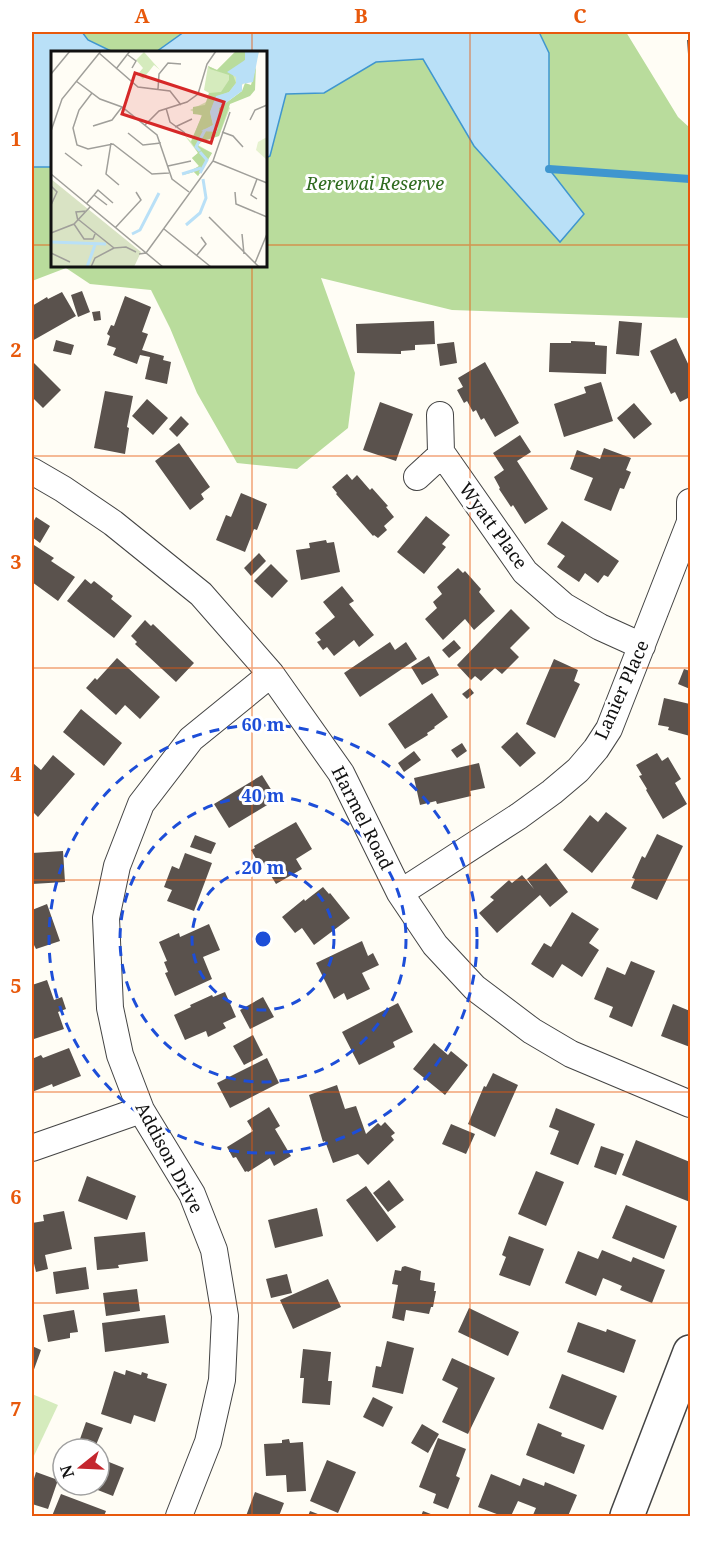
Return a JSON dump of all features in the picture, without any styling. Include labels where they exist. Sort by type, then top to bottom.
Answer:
[{"type":"street","points":[[417,477],[442,454],[440,415]]},
{"type":"street","name":"Wyatt Place","points":[[442,454],[525,572],[564,606],[600,627],[642,646]]},
{"type":"street","name":"Harmel Road","points":[[32,471],[113,523],[201,594],[271,674],[341,773],[400,893],[435,945],[475,988],[532,1031],[571,1054],[690,1104]]},
{"type":"street","name":"Lanier Place","points":[[400,893],[519,816],[578,770],[596,749],[609,729],[690,522],[690,502]]},
{"type":"street","name":"Addison Drive","points":[[179,1516],[208,1442],[222,1380],[225,1316],[214,1251],[192,1194],[141,1110],[120,1055],[110,1008],[106,918],[117,866],[141,804],[191,739],[271,674]]},
{"type":"street","points":[[32,1148],[141,1110]]},
{"type":"street","points":[[627,1516],[690,1352]]},
{"type":"green space","points":[[82,32],[184,32],[157,51],[111,51],[88,40]]},
{"type":"green space","name":"Rerewai Reserve","points":[[539,32],[626,32],[678,117],[690,128],[690,318],[452,310],[321,278],[355,373],[348,428],[297,469],[237,463],[197,393],[170,328],[151,290],[90,284],[66,268],[32,281],[32,167],[51,167],[51,267],[267,267],[267,158],[270,156],[286,94],[324,93],[375,62],[423,59],[474,146],[584,214],[549,169],[549,53]]},
{"type":"green space","points":[[32,1394],[58,1405],[32,1460]]},
{"type":"water","points":[[32,32],[82,32],[88,40],[111,51],[51,51],[51,167],[32,167]]},
{"type":"water","points":[[184,32],[539,32],[549,53],[549,169],[584,214],[560,242],[474,146],[423,59],[376,62],[324,93],[286,94],[270,156],[267,158],[267,51],[157,51]]},
{"type":"building","points":[[687,40],[690,40],[690,68],[689,68]]},
{"type":"building","points":[[82,291],[90,312],[78,317],[71,295]]},
{"type":"building","points":[[62,292],[76,316],[32,341],[32,306],[47,297],[48,299]]},
{"type":"building","points":[[125,296],[151,307],[142,332],[148,334],[142,350],[164,356],[163,360],[171,362],[167,384],[145,379],[150,357],[140,355],[137,364],[113,355],[116,348],[107,345],[110,336],[107,334],[111,325],[114,326]]},
{"type":"building","points":[[100,311],[101,320],[94,321],[92,312]]},
{"type":"building","points":[[434,321],[435,344],[415,345],[415,350],[401,351],[401,354],[357,353],[356,324]]},
{"type":"building","points":[[619,321],[642,323],[639,356],[616,354]]},
{"type":"building","points":[[676,338],[690,368],[690,397],[680,402],[675,392],[671,394],[650,351]]},
{"type":"building","points":[[56,340],[74,345],[71,355],[53,351]]},
{"type":"building","points":[[571,341],[595,342],[595,345],[607,346],[606,374],[549,372],[550,343],[571,343]]},
{"type":"building","points":[[454,342],[457,363],[440,366],[437,344]]},
{"type":"building","points":[[32,361],[61,390],[43,408],[32,397]]},
{"type":"building","points":[[485,362],[519,423],[495,437],[484,418],[481,420],[476,410],[473,412],[467,401],[464,403],[457,390],[463,387],[458,378]]},
{"type":"building","points":[[601,382],[613,421],[564,437],[554,404],[586,393],[584,387]]},
{"type":"building","points":[[105,391],[133,396],[125,454],[94,448]]},
{"type":"building","points":[[147,399],[168,418],[153,435],[132,416]]},
{"type":"building","points":[[380,402],[413,414],[396,461],[363,450]]},
{"type":"building","points":[[634,403],[652,424],[634,439],[617,418]]},
{"type":"building","points":[[181,416],[189,424],[177,437],[169,429]]},
{"type":"building","points":[[520,435],[531,452],[517,461],[548,509],[525,524],[499,489],[494,477],[504,470],[493,453]]},
{"type":"building","points":[[179,443],[210,487],[201,494],[204,499],[190,510],[155,461]]},
{"type":"building","points":[[604,448],[631,458],[626,470],[631,472],[624,489],[620,488],[611,511],[584,500],[593,478],[570,469],[577,450],[600,459]]},
{"type":"building","points":[[347,474],[352,480],[357,475],[370,490],[372,488],[388,506],[386,507],[394,517],[384,526],[387,530],[378,538],[373,536],[332,487]]},
{"type":"building","points":[[241,493],[267,504],[245,552],[216,540],[226,515],[231,517]]},
{"type":"building","points":[[426,516],[450,535],[442,544],[446,547],[424,574],[397,552]]},
{"type":"building","points":[[36,517],[50,526],[40,543],[32,537],[32,524]]},
{"type":"building","points":[[562,521],[619,561],[608,577],[604,575],[598,583],[585,573],[579,582],[557,567],[565,556],[547,544]]},
{"type":"building","points":[[326,540],[327,543],[334,542],[340,572],[301,580],[296,550],[310,548],[309,543]]},
{"type":"building","points":[[34,545],[54,558],[51,561],[75,577],[58,601],[32,582],[32,548]]},
{"type":"building","points":[[259,553],[266,561],[251,576],[244,568]]},
{"type":"building","points":[[271,564],[288,581],[272,598],[254,581]]},
{"type":"building","points":[[458,568],[463,573],[465,571],[481,589],[479,592],[495,611],[474,630],[465,619],[443,640],[425,619],[437,608],[433,602],[442,594],[437,587]]},
{"type":"building","points":[[85,579],[91,584],[94,581],[113,596],[111,599],[132,616],[114,638],[67,601]]},
{"type":"building","points":[[342,586],[354,601],[349,604],[374,635],[359,647],[354,640],[334,656],[327,647],[323,650],[317,642],[321,640],[315,633],[335,617],[323,602]]},
{"type":"building","points":[[511,609],[530,628],[510,648],[519,657],[502,674],[495,668],[481,681],[475,676],[471,680],[457,665]]},
{"type":"building","points":[[145,620],[151,626],[153,624],[194,663],[176,682],[135,644],[137,642],[131,636]]},
{"type":"building","points":[[454,640],[461,648],[449,658],[442,650]]},
{"type":"building","points":[[390,642],[395,650],[406,642],[417,659],[360,697],[344,673]]},
{"type":"building","points":[[429,656],[439,675],[422,685],[411,667]]},
{"type":"building","points":[[117,658],[160,697],[140,719],[125,705],[116,715],[86,688],[95,678],[97,680]]},
{"type":"building","points":[[554,659],[578,670],[574,681],[580,684],[555,738],[526,724]]},
{"type":"building","points":[[684,669],[690,671],[690,689],[678,684]]},
{"type":"building","points":[[470,688],[474,693],[467,699],[462,694]]},
{"type":"building","points":[[432,693],[448,717],[427,733],[428,735],[405,749],[388,724]]},
{"type":"building","points":[[664,698],[690,704],[690,736],[658,725]]},
{"type":"building","points":[[81,709],[122,743],[104,766],[63,732]]},
{"type":"building","points":[[517,732],[536,753],[520,767],[501,747]]},
{"type":"building","points":[[462,743],[467,751],[457,758],[451,750]]},
{"type":"building","points":[[414,751],[421,760],[404,772],[398,763]]},
{"type":"building","points":[[657,753],[662,761],[668,757],[681,779],[675,783],[687,804],[663,819],[639,776],[642,775],[636,765]]},
{"type":"building","points":[[53,755],[75,774],[38,817],[32,811],[32,765],[33,763],[41,770]]},
{"type":"building","points":[[479,763],[485,788],[470,791],[471,796],[437,804],[436,801],[420,805],[414,778]]},
{"type":"building","points":[[262,775],[277,799],[229,828],[214,804]]},
{"type":"building","points":[[606,812],[627,828],[592,873],[563,850],[590,815],[598,822]]},
{"type":"building","points":[[296,822],[312,849],[296,859],[302,869],[276,884],[262,861],[259,864],[251,850],[255,848],[254,846]]},
{"type":"building","points":[[657,834],[683,846],[657,900],[631,888],[635,879],[632,878],[642,856],[645,858]]},
{"type":"building","points":[[195,835],[216,843],[211,854],[190,847]]},
{"type":"building","points":[[63,851],[65,882],[32,884],[32,853]]},
{"type":"building","points":[[185,853],[212,863],[194,911],[167,901],[172,890],[164,887],[172,866],[179,869]]},
{"type":"building","points":[[546,863],[568,892],[550,907],[540,895],[497,933],[479,913],[494,900],[490,897],[509,880],[512,883],[522,875],[534,889],[527,879]]},
{"type":"building","points":[[323,887],[350,918],[314,945],[302,928],[295,933],[282,917]]},
{"type":"building","points":[[47,904],[60,941],[36,949],[34,945],[32,946],[32,910]]},
{"type":"building","points":[[572,912],[599,929],[589,943],[599,950],[582,977],[562,964],[553,978],[531,964],[544,943],[551,947]]},
{"type":"building","points":[[209,924],[220,950],[203,957],[212,979],[175,996],[165,973],[168,972],[164,962],[167,961],[159,942],[179,933],[180,937]]},
{"type":"building","points":[[362,941],[368,956],[373,953],[379,965],[362,973],[370,989],[347,1000],[344,993],[334,999],[316,963]]},
{"type":"building","points":[[631,961],[655,971],[632,1027],[609,1017],[613,1007],[594,999],[607,967],[625,975]]},
{"type":"building","points":[[47,980],[54,1000],[62,997],[66,1009],[58,1012],[64,1029],[34,1039],[32,985]]},
{"type":"building","points":[[225,992],[236,1017],[223,1023],[226,1028],[208,1037],[206,1031],[185,1040],[174,1015],[212,995],[213,997]]},
{"type":"building","points":[[263,997],[274,1017],[250,1029],[240,1010]]},
{"type":"building","points":[[398,1003],[413,1032],[393,1042],[395,1047],[359,1065],[342,1032]]},
{"type":"building","points":[[673,1004],[690,1011],[690,1047],[661,1036]]},
{"type":"building","points":[[253,1035],[263,1055],[244,1065],[233,1046]]},
{"type":"building","points":[[434,1043],[448,1055],[451,1051],[468,1065],[445,1095],[413,1069]]},
{"type":"building","points":[[69,1048],[81,1076],[32,1092],[32,1059],[41,1055],[43,1058]]},
{"type":"building","points":[[267,1058],[279,1083],[230,1108],[217,1083]]},
{"type":"building","points":[[493,1073],[518,1085],[495,1137],[468,1124],[484,1086],[486,1087]]},
{"type":"building","points":[[337,1085],[345,1109],[356,1106],[366,1134],[378,1123],[381,1126],[385,1122],[395,1133],[391,1136],[394,1140],[368,1165],[358,1154],[333,1163],[325,1141],[323,1142],[309,1095]]},
{"type":"building","points":[[269,1107],[280,1126],[275,1129],[291,1156],[274,1166],[270,1158],[245,1172],[227,1147],[253,1131],[247,1121]]},
{"type":"building","points":[[556,1108],[595,1124],[578,1165],[550,1154],[559,1131],[549,1127]]},
{"type":"building","points":[[451,1124],[475,1134],[466,1154],[442,1144]]},
{"type":"building","points":[[636,1140],[690,1162],[690,1202],[622,1175]]},
{"type":"building","points":[[601,1146],[624,1154],[616,1175],[594,1167]]},
{"type":"building","points":[[536,1171],[564,1182],[546,1226],[518,1214]]},
{"type":"building","points":[[87,1176],[136,1196],[127,1220],[78,1201]]},
{"type":"building","points":[[389,1180],[404,1200],[388,1212],[373,1193]]},
{"type":"building","points":[[366,1186],[396,1227],[377,1242],[346,1200]]},
{"type":"building","points":[[626,1205],[677,1226],[664,1259],[612,1238]]},
{"type":"building","points":[[317,1208],[323,1236],[275,1248],[268,1220]]},
{"type":"building","points":[[64,1211],[72,1249],[45,1255],[48,1269],[36,1272],[32,1255],[32,1223],[44,1221],[43,1215]]},
{"type":"building","points":[[145,1232],[148,1261],[118,1265],[119,1268],[97,1270],[94,1237]]},
{"type":"building","points":[[509,1236],[544,1249],[530,1286],[499,1275],[506,1257],[502,1255]]},
{"type":"building","points":[[602,1250],[631,1262],[633,1257],[665,1270],[652,1303],[620,1290],[622,1286],[603,1278],[596,1296],[565,1283],[578,1251],[598,1259]]},
{"type":"building","points":[[405,1266],[421,1271],[420,1280],[435,1283],[434,1291],[436,1291],[429,1314],[406,1310],[404,1321],[392,1318],[398,1285],[392,1284],[395,1270],[401,1271]]},
{"type":"building","points":[[86,1267],[89,1289],[56,1294],[53,1272]]},
{"type":"building","points":[[287,1274],[292,1293],[271,1298],[266,1279]]},
{"type":"building","points":[[328,1279],[341,1307],[293,1329],[280,1300]]},
{"type":"building","points":[[137,1289],[140,1311],[106,1316],[103,1293]]},
{"type":"building","points":[[469,1308],[519,1332],[508,1356],[458,1332]]},
{"type":"building","points":[[74,1310],[78,1332],[70,1333],[70,1338],[48,1342],[43,1315]]},
{"type":"building","points":[[165,1315],[169,1343],[105,1352],[102,1323]]},
{"type":"building","points":[[578,1322],[606,1332],[607,1329],[636,1340],[624,1373],[567,1352]]},
{"type":"building","points":[[387,1341],[414,1348],[403,1394],[372,1387],[376,1366],[381,1367]]},
{"type":"building","points":[[32,1346],[41,1350],[32,1375]]},
{"type":"building","points":[[303,1349],[331,1352],[328,1381],[332,1381],[330,1405],[302,1403],[304,1378],[300,1378]]},
{"type":"building","points":[[452,1358],[495,1378],[468,1434],[442,1422],[458,1388],[442,1380]]},
{"type":"building","points":[[126,1370],[141,1375],[142,1372],[148,1374],[147,1378],[167,1384],[155,1422],[134,1415],[131,1424],[101,1414],[114,1371],[125,1375]]},
{"type":"building","points":[[562,1374],[617,1396],[603,1430],[549,1408]]},
{"type":"building","points":[[373,1397],[393,1407],[383,1427],[363,1417]]},
{"type":"building","points":[[86,1422],[103,1428],[99,1437],[81,1437]]},
{"type":"building","points":[[538,1423],[562,1433],[561,1436],[585,1445],[574,1474],[526,1455]]},
{"type":"building","points":[[422,1424],[439,1434],[428,1453],[411,1443]]},
{"type":"building","points":[[438,1438],[466,1449],[456,1476],[460,1478],[448,1509],[433,1503],[436,1494],[419,1487]]},
{"type":"building","points":[[289,1439],[290,1443],[303,1442],[306,1491],[287,1492],[286,1475],[266,1476],[264,1444],[282,1443],[282,1440]]},
{"type":"building","points":[[327,1460],[356,1472],[338,1513],[310,1501]]},
{"type":"building","points":[[111,1463],[124,1468],[113,1496],[111,1495]]},
{"type":"building","points":[[36,1472],[51,1477],[52,1497],[48,1509],[32,1504],[32,1485]]},
{"type":"building","points":[[491,1474],[520,1486],[523,1478],[544,1486],[545,1482],[577,1495],[568,1516],[533,1515],[536,1508],[518,1501],[511,1516],[502,1516],[478,1507]]},
{"type":"building","points":[[255,1492],[284,1503],[279,1516],[246,1516]]},
{"type":"building","points":[[60,1497],[69,1497],[106,1511],[104,1516],[52,1516]]},
{"type":"building","points":[[310,1511],[323,1516],[308,1516]]},
{"type":"building","points":[[423,1511],[436,1516],[421,1516]]},
{"type":"waterway","points":[[549,169],[690,179]]}]
